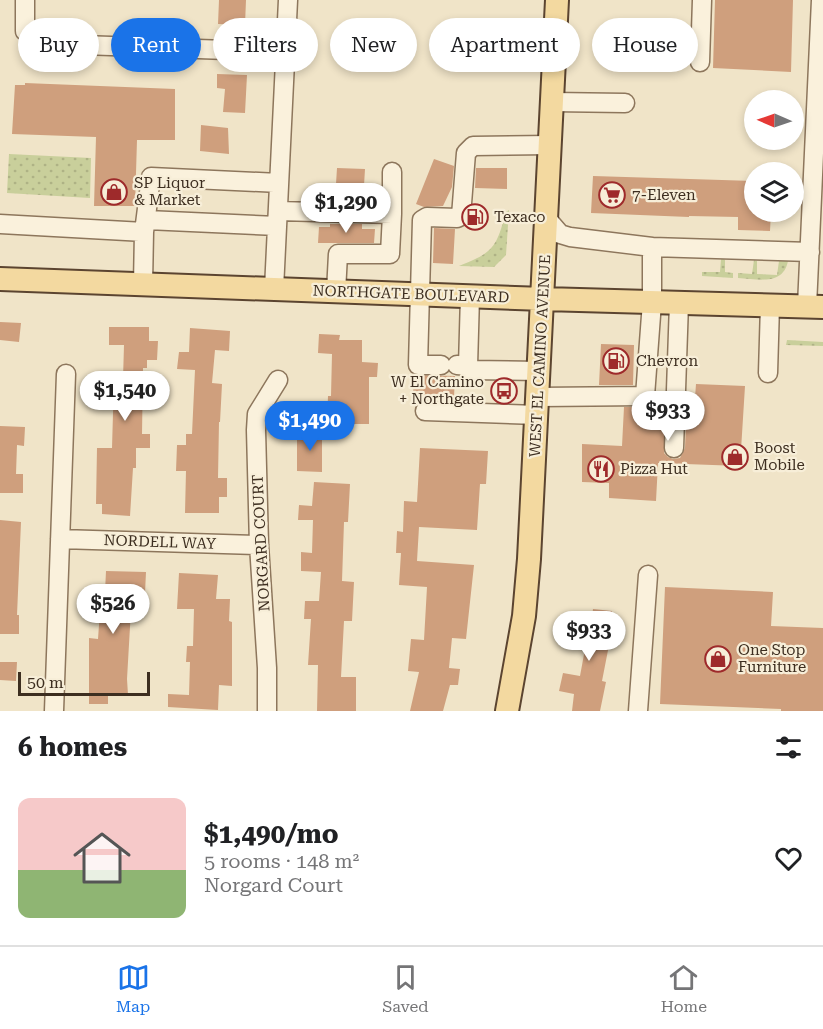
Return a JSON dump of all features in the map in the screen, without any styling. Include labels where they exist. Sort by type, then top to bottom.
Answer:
[{"type":"main road","name":"WEST EL CAMINO AVENUE","points":[[556,18],[557,0]]},
{"type":"main road","name":"WEST EL CAMINO AVENUE","points":[[507,711],[524,616],[530,559],[553,72]]},
{"type":"main road","name":"NORTHGATE BOULEVARD","points":[[0,279],[815,307]]},
{"type":"street","points":[[25,0],[25,31],[53,44],[213,50]]},
{"type":"street","points":[[287,18],[288,0]]},
{"type":"street","points":[[700,62],[702,0]]},
{"type":"street","points":[[815,307],[810,252],[821,0]]},
{"type":"street","points":[[274,289],[284,72]]},
{"type":"street","points":[[552,102],[625,103]]},
{"type":"street","points":[[539,371],[468,370],[456,366],[418,365],[422,220],[427,217],[457,218],[460,216],[466,153],[473,146],[550,145]]},
{"type":"street","points":[[336,292],[338,254],[390,254],[392,172]]},
{"type":"street","points":[[143,284],[145,226],[151,177],[279,183]]},
{"type":"street","points":[[0,225],[145,226],[392,214]]},
{"type":"street","points":[[547,219],[560,234],[570,237],[652,247],[810,252]]},
{"type":"street","points":[[425,411],[538,406],[645,396],[652,302],[652,247]]},
{"type":"street","points":[[456,366],[470,296]]},
{"type":"street","points":[[674,448],[679,303]]},
{"type":"street","points":[[768,373],[771,305]]},
{"type":"street","points":[[54,711],[66,374]]},
{"type":"street","name":"NORGARD COURT","points":[[267,711],[267,668],[259,545],[257,414],[278,380]]},
{"type":"street","name":"NORDELL WAY","points":[[60,539],[259,545]]},
{"type":"street","points":[[638,711],[648,575]]},
{"type":"green space","points":[[9,154],[91,158],[90,198],[7,193]]},
{"type":"green space","points":[[509,210],[506,255],[494,267],[459,266],[480,257],[492,247],[506,212]]},
{"type":"green space","points":[[723,258],[725,272],[733,273],[733,278],[702,276],[702,272],[720,272]]},
{"type":"green space","points":[[754,260],[757,261],[757,274],[777,275],[779,261],[788,261],[785,269],[775,278],[761,280],[738,278],[738,273],[752,274]]},
{"type":"green space","points":[[787,340],[823,342],[823,346],[786,345]]},
{"type":"building","points":[[219,0],[246,0],[245,18],[218,18]]},
{"type":"building","points":[[715,0],[793,0],[791,72],[713,68]]},
{"type":"building","points":[[217,74],[247,75],[245,113],[223,112],[225,89],[217,88]]},
{"type":"building","points":[[25,83],[175,89],[175,140],[137,140],[135,206],[94,206],[96,137],[12,134],[15,85],[25,85]]},
{"type":"building","points":[[201,125],[228,128],[229,154],[200,151]]},
{"type":"building","points":[[434,159],[454,166],[452,187],[443,206],[424,207],[416,204]]},
{"type":"building","points":[[337,168],[365,169],[363,202],[331,201],[332,184],[336,184]]},
{"type":"building","points":[[476,168],[507,168],[507,189],[475,188]]},
{"type":"building","points":[[593,176],[744,181],[744,222],[770,222],[770,231],[738,230],[738,217],[591,213]]},
{"type":"building","points":[[330,224],[362,224],[362,229],[375,229],[374,243],[318,243],[319,227],[330,227]]},
{"type":"building","points":[[434,228],[455,229],[453,264],[433,263]]},
{"type":"building","points":[[0,322],[21,323],[19,342],[0,340]]},
{"type":"building","points":[[109,327],[149,327],[149,341],[158,341],[157,360],[147,360],[147,368],[143,368],[142,434],[150,434],[150,448],[136,448],[130,516],[102,514],[102,504],[96,504],[97,448],[112,448],[114,379],[123,379],[124,345],[109,345]]},
{"type":"building","points":[[190,328],[230,331],[229,351],[215,350],[212,383],[222,384],[218,478],[227,478],[227,497],[219,497],[219,513],[185,513],[186,471],[176,471],[177,445],[186,445],[186,434],[192,434],[195,370],[177,369],[179,352],[189,352]]},
{"type":"building","points":[[319,334],[340,335],[339,340],[362,340],[362,362],[378,363],[377,377],[369,377],[369,424],[327,424],[328,396],[331,396],[332,354],[318,353]]},
{"type":"building","points":[[601,344],[634,345],[633,385],[599,385]]},
{"type":"building","points":[[414,375],[455,376],[454,397],[413,395]]},
{"type":"building","points":[[696,384],[745,386],[740,466],[658,463],[656,501],[609,498],[609,483],[582,482],[582,444],[622,446],[624,407],[646,407],[655,401],[664,402],[664,453],[673,459],[680,458],[685,448],[687,398],[695,398]]},
{"type":"building","points":[[0,426],[25,427],[24,446],[17,445],[16,474],[23,474],[23,493],[0,493]]},
{"type":"building","points":[[297,432],[322,432],[322,472],[297,471]]},
{"type":"building","points":[[420,448],[488,451],[486,484],[480,484],[477,530],[419,527],[417,561],[474,565],[466,639],[452,638],[449,668],[460,669],[458,685],[450,685],[443,711],[410,711],[419,672],[408,671],[411,639],[424,640],[427,587],[399,585],[401,553],[396,553],[397,531],[403,532],[404,501],[417,502]]},
{"type":"building","points":[[314,482],[350,484],[348,522],[344,522],[342,581],[354,582],[352,621],[344,621],[341,677],[356,677],[356,711],[317,711],[318,665],[308,665],[311,619],[304,619],[305,601],[319,601],[321,572],[301,571],[301,552],[312,553],[313,520],[298,520],[299,505],[312,506]]},
{"type":"building","points":[[0,520],[21,522],[17,615],[19,615],[19,634],[0,634]]},
{"type":"building","points":[[106,571],[146,572],[145,593],[132,592],[128,695],[108,694],[108,704],[89,704],[89,638],[98,639],[100,611],[91,610],[91,591],[105,592]]},
{"type":"building","points":[[179,573],[218,575],[216,599],[230,599],[232,686],[219,685],[218,710],[168,707],[168,694],[189,695],[190,662],[186,662],[187,646],[193,646],[194,609],[177,609]]},
{"type":"building","points":[[665,587],[773,592],[771,626],[823,628],[823,711],[781,711],[781,709],[660,704]]},
{"type":"building","points":[[593,609],[612,611],[610,640],[602,681],[606,682],[600,711],[572,711],[574,694],[559,691],[563,673],[580,676],[585,649],[567,647],[570,624],[591,626]]},
{"type":"building","points":[[0,662],[17,662],[16,681],[0,680]]},
{"type":"place","name":"SP Liquor & Market","points":[[114,192]]},
{"type":"place","name":"7-Eleven","points":[[612,195]]},
{"type":"place","name":"Texaco","points":[[475,217]]},
{"type":"place","name":"Chevron","points":[[616,361]]},
{"type":"place","name":"W El Camino + Northgate","points":[[504,391]]},
{"type":"place","name":"Boost Mobile","points":[[735,457]]},
{"type":"place","name":"Pizza Hut","points":[[601,469]]},
{"type":"place","name":"One Stop Furniture","points":[[718,659]]}]
